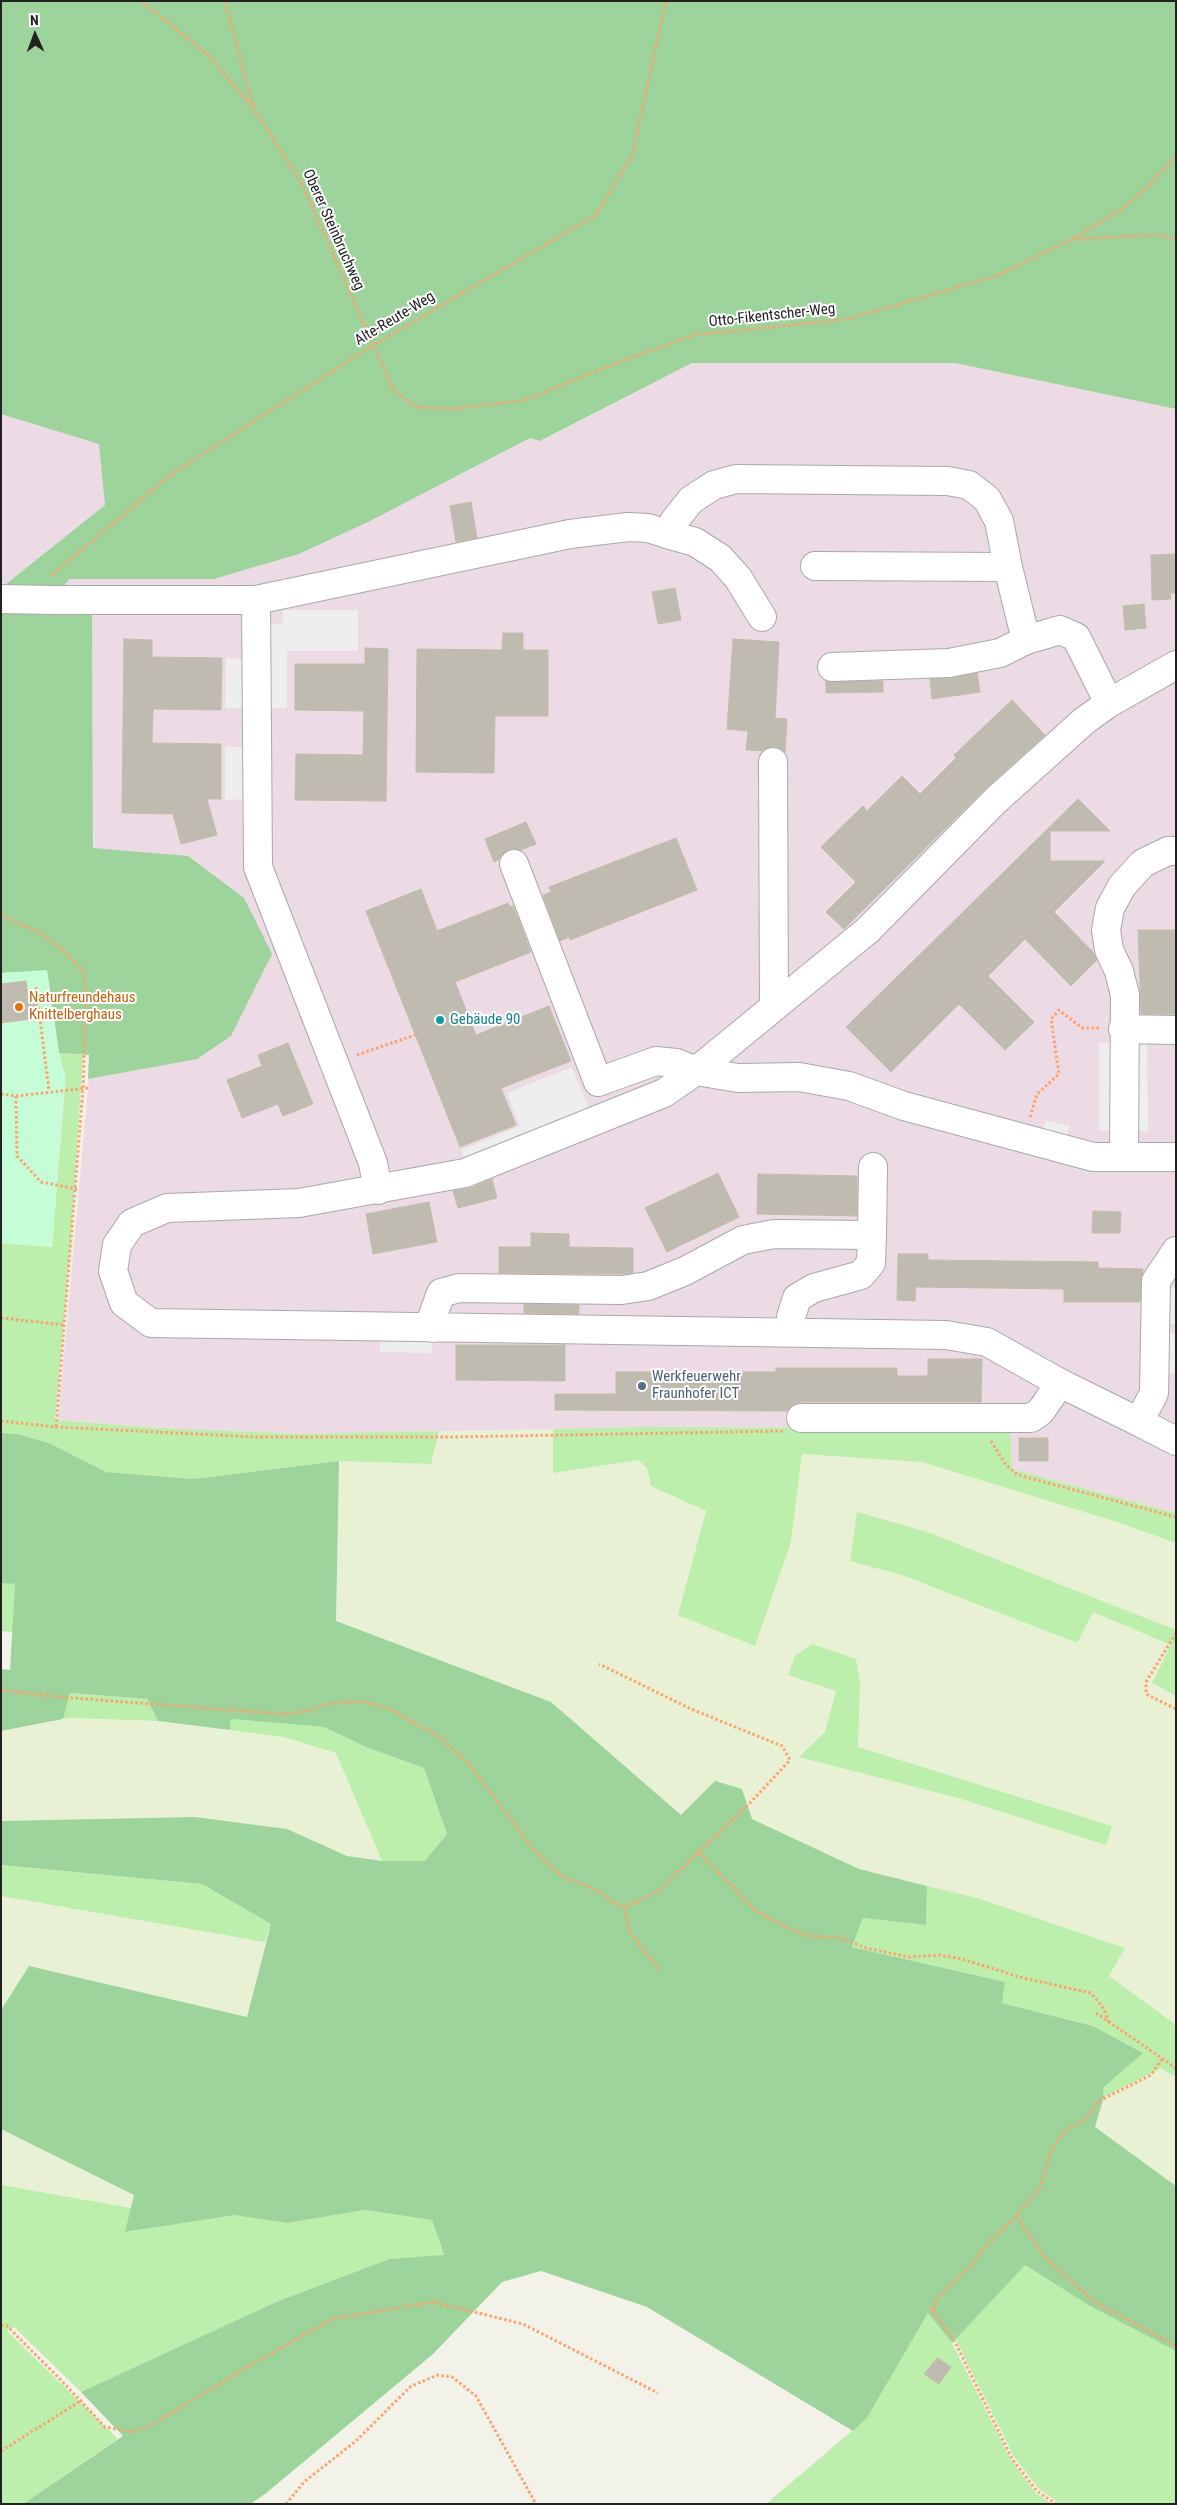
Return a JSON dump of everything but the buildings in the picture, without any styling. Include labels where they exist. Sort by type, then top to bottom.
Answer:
[{"type":"street","points":[[667,534],[675,520],[691,500],[714,484],[736,479],[948,481],[969,485],[987,499],[999,521],[1026,640]]},
{"type":"street","points":[[1,599],[50,590],[256,600],[570,534],[628,527],[648,528],[695,542],[720,558],[738,578],[762,617]]},
{"type":"street","points":[[816,566],[1008,567]]},
{"type":"street","points":[[256,600],[258,867],[373,1163],[378,1190]]},
{"type":"street","points":[[832,667],[949,663],[1000,653],[1026,640],[1060,630],[1076,637],[1109,703]]},
{"type":"street","points":[[1176,665],[1109,703],[1084,721],[996,800],[868,930],[696,1072],[664,1093],[465,1173],[299,1203],[167,1208],[132,1223],[117,1245],[113,1272],[124,1303],[151,1323],[946,1335],[987,1342],[1060,1383],[1176,1441]]},
{"type":"street","points":[[773,762],[774,1007]]},
{"type":"street","points":[[1124,1157],[1123,1028],[1125,996],[1120,971],[1109,950],[1106,930],[1110,908],[1122,886],[1143,862],[1168,851],[1176,851]]},
{"type":"street","points":[[514,864],[598,1082],[656,1061],[676,1063],[696,1072],[738,1078],[799,1077],[849,1086],[904,1106],[1093,1157],[1176,1157]]},
{"type":"street","points":[[1123,1028],[1176,1030]]},
{"type":"street","points":[[790,1332],[791,1317],[797,1298],[814,1288],[861,1275],[871,1263],[873,1167]]},
{"type":"street","points":[[433,1328],[433,1315],[441,1293],[459,1288],[622,1290],[648,1286],[685,1272],[743,1240],[774,1234],[872,1235]]},
{"type":"street","points":[[1139,1422],[1154,1393],[1156,1281],[1176,1251]]},
{"type":"street","points":[[793,1425],[1031,1418],[1040,1411],[1060,1383]]},
{"type":"path","name":"Oberer Steinbruchweg","points":[[141,1],[207,54],[254,109],[302,184],[372,346]]},
{"type":"path","points":[[225,1],[254,109]]},
{"type":"path","name":"Alte-Reute-Weg","points":[[50,590],[170,475],[372,346],[596,215],[632,155],[666,1]]},
{"type":"path","name":"Otto-Fikentscher-Weg","points":[[372,346],[393,389],[415,407],[452,409],[526,400],[600,369],[694,335],[848,319],[999,275],[1072,239],[1123,208],[1149,186],[1176,155]]},
{"type":"path","points":[[1072,239],[1156,236],[1176,240]]},
{"type":"path","points":[[1,916],[37,932],[64,951],[84,972],[86,999],[86,1088],[56,1427]]},
{"type":"path","points":[[36,987],[49,1091]]},
{"type":"path","points":[[1024,1137],[1037,1094],[1059,1074],[1050,1019],[1059,1010],[1082,1028],[1123,1028]]},
{"type":"path","points":[[335,1063],[415,1035]]},
{"type":"path","points":[[1,1094],[16,1096],[86,1088]]},
{"type":"path","points":[[16,1096],[17,1156],[40,1182],[76,1189]]},
{"type":"path","points":[[1,1318],[65,1325]]},
{"type":"path","points":[[1,1421],[56,1427],[258,1437],[454,1437],[793,1425]]},
{"type":"path","points":[[986,1437],[1006,1465],[1018,1475],[1176,1517]]},
{"type":"path","points":[[1176,1633],[1146,1682],[1146,1694],[1176,1709]]},
{"type":"path","points":[[1,1690],[60,1697],[284,1714],[303,1712],[327,1704],[358,1700],[388,1708],[440,1737],[459,1754],[534,1850],[564,1878],[593,1888],[618,1905],[624,1906],[656,1893],[750,1802],[790,1760],[782,1746],[690,1709],[599,1664]]},
{"type":"path","points":[[698,1851],[756,1911],[790,1929],[809,1936],[840,1938],[866,1948],[909,1957],[939,1955],[962,1959],[1023,1978],[1091,1993],[1104,2009],[1110,2022]]},
{"type":"path","points":[[624,1906],[630,1933],[660,1970]]},
{"type":"path","points":[[1096,2013],[1176,2068]]},
{"type":"path","points":[[1056,2504],[1037,2492],[1012,2459],[955,2342],[932,2310],[938,2297],[970,2267],[986,2246],[1016,2216],[1040,2188],[1051,2151],[1065,2132],[1086,2119],[1099,2101],[1151,2075],[1162,2059]]},
{"type":"path","points":[[1016,2216],[1045,2258],[1095,2302],[1176,2346]]},
{"type":"path","points":[[1,2324],[7,2326],[82,2400],[105,2427],[132,2432],[150,2426],[332,2319],[433,2302],[523,2324],[658,2393]]},
{"type":"path","points":[[286,2504],[304,2482],[356,2441],[411,2386],[438,2375],[452,2377],[476,2396],[536,2504]]},
{"type":"path","points":[[1,2451],[82,2400]]},
{"type":"shaded area","points":[[1,45],[125,491],[1,588]]},
{"type":"shaded area","points":[[692,363],[955,363],[1176,409],[1176,1513],[1012,1469],[1009,1428],[652,1427],[302,1434],[160,1428],[58,1420],[88,1088],[94,935],[92,608],[1,592],[69,579],[214,579],[299,554],[370,521],[530,438],[541,441]]},
{"type":"shaded area","points":[[283,610],[358,610],[358,651],[287,651],[287,708],[269,708],[269,624],[283,623]]},
{"type":"shaded area","points":[[226,658],[247,659],[247,709],[225,708]]},
{"type":"shaded area","points":[[225,747],[248,747],[247,799],[225,800]]},
{"type":"shaded area","points":[[1099,1043],[1147,1043],[1148,1131],[1099,1131]]},
{"type":"shaded area","points":[[572,1067],[590,1111],[465,1161],[461,1150],[520,1126],[507,1093]]},
{"type":"shaded area","points":[[1046,1120],[1070,1126],[1064,1142],[1041,1134]]},
{"type":"shaded area","points":[[1164,1287],[1176,1289],[1176,1324],[1162,1324]]},
{"type":"shaded area","points":[[1162,1333],[1176,1333],[1176,1373],[1162,1373]]},
{"type":"shaded area","points":[[380,1334],[433,1335],[432,1353],[380,1352]]},
{"type":"green space","points":[[1,1],[1176,1],[1176,409],[955,363],[692,363],[540,441],[530,438],[370,521],[299,554],[214,579],[69,579],[60,592],[1,588],[105,505],[99,444],[1,414]]},
{"type":"green space","points":[[1,607],[92,608],[93,848],[188,856],[244,898],[272,954],[231,1036],[197,1059],[88,1079],[89,1055],[59,1053],[47,971],[1,973]]},
{"type":"green space","points":[[47,970],[59,1053],[65,1076],[52,1247],[1,1243],[1,973]]},
{"type":"green space","points":[[59,1053],[83,1055],[70,1251],[55,1420],[160,1428],[302,1434],[439,1431],[431,1464],[339,1461],[193,1479],[106,1472],[49,1443],[17,1434],[1,1433],[1,1243],[52,1247],[65,1076]]},
{"type":"green space","points":[[641,1427],[1010,1428],[1012,1469],[1176,1513],[1176,1543],[1117,1522],[922,1462],[802,1454],[791,1542],[755,1646],[678,1615],[706,1511],[651,1486],[647,1468],[638,1460],[553,1473],[553,1429]]},
{"type":"green space","points":[[553,1429],[553,1473],[638,1460],[647,1468],[651,1486],[706,1511],[678,1615],[791,1542],[802,1454],[922,1462],[1117,1522],[1176,1543],[1176,1630],[927,1532],[857,1513],[850,1561],[902,1575],[1076,1643],[1093,1612],[1171,1645],[1152,1683],[1176,1696],[1176,2025],[1109,1976],[1125,1948],[977,1898],[859,1869],[751,1818],[742,1789],[681,1815],[551,1702],[336,1621],[339,1461],[431,1464],[439,1431]],"holes":[[[860,1682],[858,1747],[1112,1826],[1106,1844],[958,1798],[799,1757],[825,1732],[836,1690]]]},
{"type":"green space","points":[[1,1433],[17,1434],[49,1443],[106,1472],[193,1479],[339,1461],[336,1621],[551,1702],[681,1815],[715,1781],[742,1789],[752,1819],[859,1869],[927,1886],[926,1925],[863,1918],[852,1947],[1005,1982],[1002,2003],[1093,2026],[1143,2053],[1103,2088],[1104,2097],[1095,2127],[1176,2186],[1176,2351],[1090,2306],[1025,2265],[952,2343],[928,2313],[867,2418],[853,2431],[647,2307],[541,2271],[502,2282],[433,2354],[265,2494],[250,2504],[23,2504],[123,2436],[81,2392],[276,2302],[389,2259],[444,2255],[432,2220],[365,2210],[287,2223],[234,2215],[125,2232],[134,2195],[1,2129],[1,2010],[29,1966],[247,2017],[271,1924],[202,1884],[1,1865],[1,1821],[195,1817],[287,1829],[347,1856],[382,1861],[425,1861],[447,1834],[424,1768],[366,1747],[324,1727],[231,1719],[230,1730],[158,1721],[147,1699],[70,1693],[63,1719],[1,1731],[1,1669],[10,1670],[15,1584],[1,1583]]},
{"type":"green space","points":[[857,1512],[927,1532],[1176,1630],[1176,1696],[1152,1683],[1171,1645],[1093,1612],[1077,1643],[902,1575],[850,1561]]},
{"type":"green space","points":[[1,1583],[15,1584],[13,1632],[1,1631]]},
{"type":"green space","points":[[812,1644],[856,1659],[860,1682],[858,1747],[1112,1826],[1106,1845],[958,1798],[799,1757],[825,1732],[836,1691],[788,1675],[795,1656]]},
{"type":"green space","points":[[69,1693],[147,1699],[158,1721],[63,1719]]},
{"type":"green space","points":[[72,1718],[158,1721],[284,1737],[336,1753],[382,1861],[347,1856],[287,1829],[195,1817],[1,1821],[1,1731]]},
{"type":"green space","points":[[231,1719],[324,1727],[366,1747],[424,1768],[447,1834],[425,1862],[382,1861],[336,1753],[284,1737],[230,1730]]},
{"type":"green space","points":[[1,1865],[202,1884],[271,1924],[265,1942],[1,1896]]},
{"type":"green space","points":[[927,1886],[977,1898],[1125,1948],[1109,1976],[1176,2025],[1176,2077],[1161,2068],[1104,2097],[1103,2088],[1143,2053],[1093,2026],[1002,2003],[1005,1982],[852,1947],[863,1918],[926,1925]]},
{"type":"green space","points":[[1,1896],[265,1942],[248,2017],[29,1966],[1,2010]]},
{"type":"green space","points":[[1161,2067],[1176,2077],[1176,2186],[1095,2127],[1104,2097]]},
{"type":"green space","points":[[1,2129],[134,2195],[131,2208],[1,2185]]},
{"type":"green space","points":[[1,2185],[131,2208],[126,2232],[234,2214],[287,2223],[365,2210],[432,2220],[444,2256],[389,2259],[276,2302],[81,2392],[14,2327],[7,2331],[118,2439],[23,2504],[1,2504]]},
{"type":"green space","points":[[1025,2265],[1090,2306],[1176,2351],[1176,2504],[1060,2504],[1039,2489],[1014,2457],[955,2338]]},
{"type":"green space","points":[[928,2313],[952,2343],[1011,2460],[1036,2493],[1052,2504],[766,2504],[867,2418]]},
{"type":"place","name":"Naturfreundehaus Knittelberghaus","points":[[19,1007]]},
{"type":"place","name":"Gebäude 90","points":[[440,1020]]},
{"type":"place","name":"Werkfeuerwehr Fraunhofer ICT","points":[[642,1386]]}]
